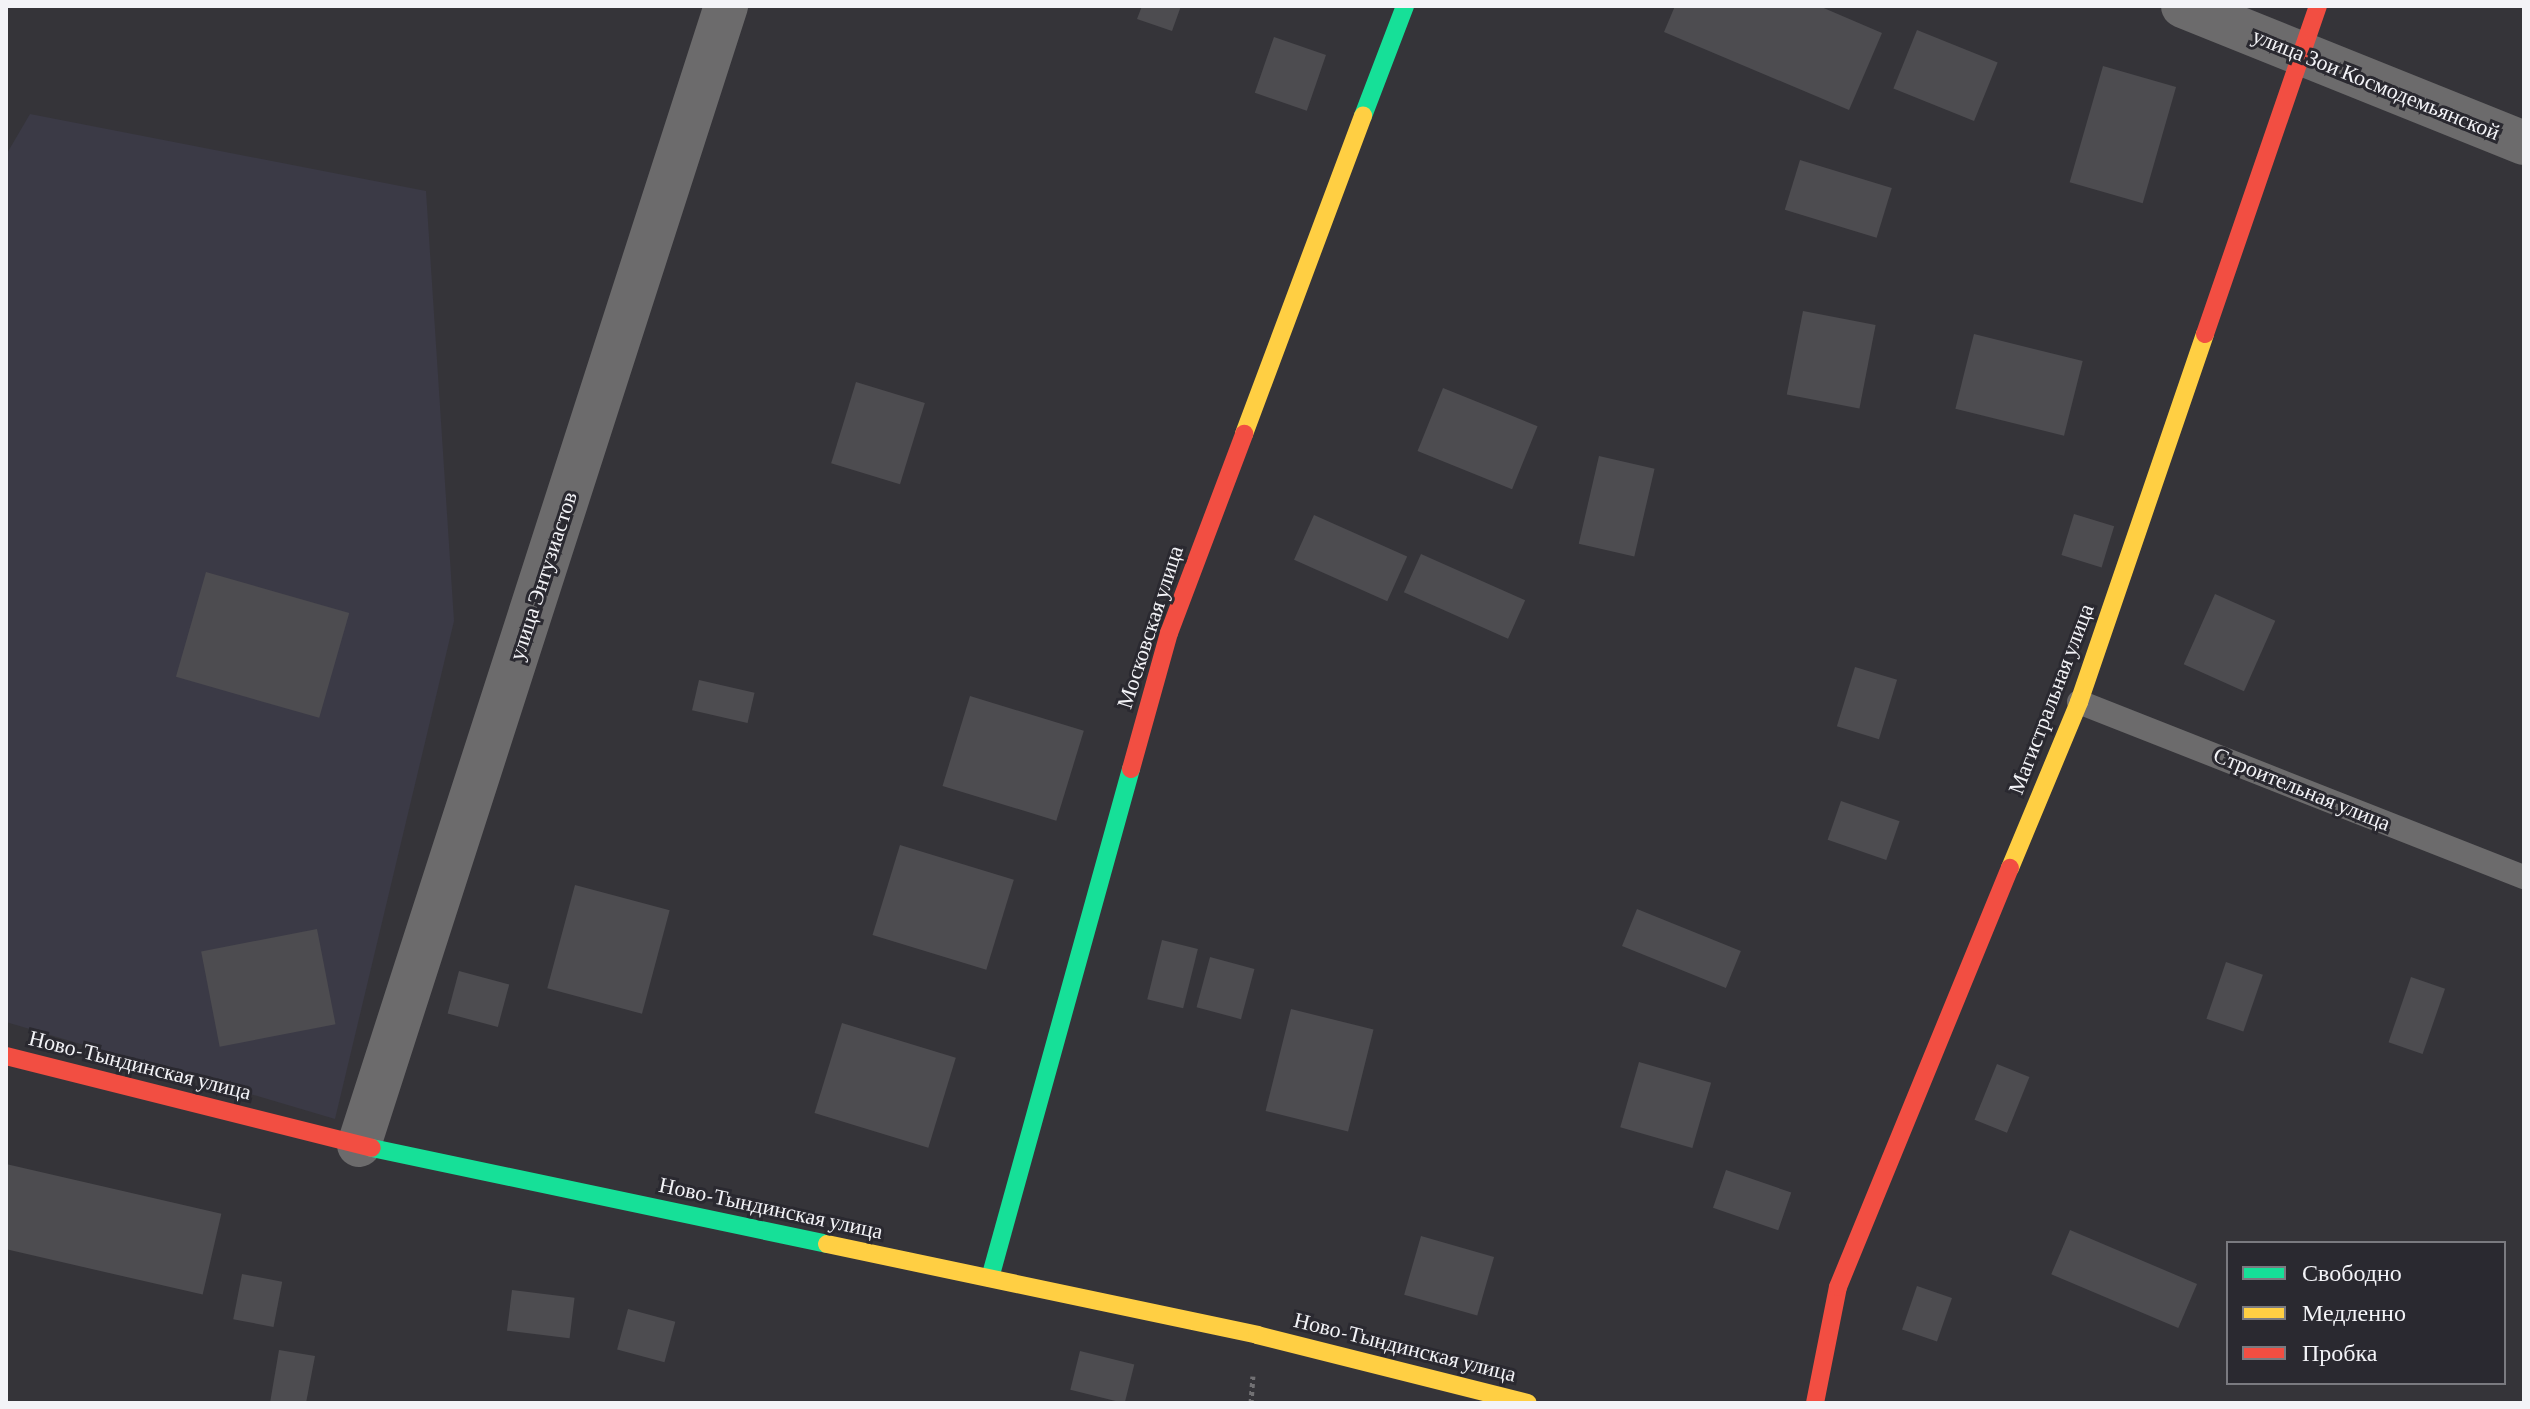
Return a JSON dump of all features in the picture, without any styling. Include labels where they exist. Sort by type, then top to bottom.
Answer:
[{"type":"street","name":"улица Энтузиастов","points":[[359,1145],[726,6]]},
{"type":"street","name":"Московская улица","points":[[990,1278],[1169,633],[1405,6]]},
{"type":"street","name":"улица Зои Космодемьянской","points":[[2183,6],[2524,143]]},
{"type":"street","name":"Магистральная улица","points":[[1815,1403],[1838,1287],[2079,702],[2298,53],[2318,6]]},
{"type":"street","name":"Ново-Тындинская улица","points":[[6,1056],[359,1145],[1257,1335],[1528,1403]]},
{"type":"lane","name":"Строительная улица","points":[[2079,702],[2524,877]]},
{"type":"shaded area","points":[[30,114],[426,191],[454,621],[335,1119],[6,1022],[6,155]]},
{"type":"building","points":[[1142,6],[1181,6],[1172,31],[1137,19]]},
{"type":"building","points":[[1675,6],[1819,6],[1882,33],[1849,110],[1664,32]]},
{"type":"building","points":[[1917,30],[1998,63],[1974,121],[1893,88]]},
{"type":"building","points":[[1274,37],[1326,55],[1307,111],[1255,93]]},
{"type":"building","points":[[2103,66],[2176,87],[2143,203],[2070,182]]},
{"type":"building","points":[[1800,160],[1892,188],[1877,238],[1785,210]]},
{"type":"building","points":[[1803,311],[1876,325],[1859,409],[1787,394]]},
{"type":"building","points":[[1974,334],[2083,361],[2064,436],[1955,409]]},
{"type":"building","points":[[856,382],[925,403],[900,484],[831,463]]},
{"type":"building","points":[[1443,388],[1538,426],[1512,489],[1418,451]]},
{"type":"building","points":[[1599,456],[1655,469],[1634,557],[1579,544]]},
{"type":"building","points":[[2074,514],[2114,526],[2102,567],[2061,555]]},
{"type":"building","points":[[1314,515],[1407,556],[1387,601],[1294,560]]},
{"type":"building","points":[[1421,554],[1525,600],[1508,639],[1404,592]]},
{"type":"building","points":[[206,572],[349,613],[319,718],[176,677]]},
{"type":"building","points":[[2215,594],[2275,621],[2244,691],[2184,664]]},
{"type":"building","points":[[1855,667],[1897,680],[1879,739],[1837,726]]},
{"type":"building","points":[[699,680],[755,693],[748,723],[692,710]]},
{"type":"building","points":[[970,696],[1084,731],[1056,821],[943,786]]},
{"type":"building","points":[[1841,801],[1900,821],[1886,860],[1828,840]]},
{"type":"building","points":[[900,845],[1014,880],[986,970],[873,935]]},
{"type":"building","points":[[575,885],[670,910],[642,1014],[547,988]]},
{"type":"building","points":[[1637,909],[1741,951],[1726,988],[1622,946]]},
{"type":"building","points":[[317,929],[336,1024],[220,1047],[201,952]]},
{"type":"building","points":[[1162,940],[1198,949],[1183,1008],[1147,999]]},
{"type":"building","points":[[1210,957],[1254,969],[1241,1019],[1197,1007]]},
{"type":"building","points":[[2226,962],[2263,975],[2243,1031],[2206,1019]]},
{"type":"building","points":[[459,971],[509,984],[498,1027],[448,1014]]},
{"type":"building","points":[[2411,977],[2445,989],[2423,1054],[2389,1042]]},
{"type":"building","points":[[1291,1009],[1373,1030],[1348,1131],[1266,1111]]},
{"type":"building","points":[[842,1023],[956,1058],[928,1148],[815,1113]]},
{"type":"building","points":[[1639,1062],[1711,1083],[1692,1148],[1620,1127]]},
{"type":"building","points":[[1997,1064],[2029,1077],[2007,1133],[1975,1120]]},
{"type":"building","points":[[6,1164],[221,1214],[203,1295],[6,1249]]},
{"type":"building","points":[[1726,1170],[1791,1192],[1778,1230],[1713,1208]]},
{"type":"building","points":[[2070,1230],[2197,1284],[2178,1328],[2051,1274]]},
{"type":"building","points":[[1421,1236],[1494,1257],[1477,1316],[1404,1295]]},
{"type":"building","points":[[242,1274],[282,1282],[273,1327],[233,1319]]},
{"type":"building","points":[[1917,1286],[1952,1298],[1937,1342],[1902,1329]]},
{"type":"building","points":[[512,1290],[575,1298],[570,1338],[507,1331]]},
{"type":"building","points":[[628,1309],[675,1322],[664,1362],[617,1350]]},
{"type":"building","points":[[279,1350],[315,1356],[306,1403],[270,1403]]},
{"type":"building","points":[[1080,1351],[1134,1365],[1125,1403],[1070,1390]]},
{"type":"traffic: fast","points":[[1363,116],[1405,6]]},
{"type":"traffic: fast","points":[[990,1278],[1131,769]]},
{"type":"traffic: fast","points":[[372,1148],[827,1244]]},
{"type":"traffic: slow","points":[[1244,434],[1363,116]]},
{"type":"traffic: slow","points":[[2010,868],[2079,702],[2205,334]]},
{"type":"traffic: slow","points":[[827,1244],[1257,1335],[1528,1403]]},
{"type":"traffic: jam","points":[[2205,334],[2318,6]]},
{"type":"traffic: jam","points":[[1131,769],[1169,633],[1244,434]]},
{"type":"traffic: jam","points":[[1815,1403],[1838,1287],[2010,868]]},
{"type":"traffic: jam","points":[[6,1056],[372,1148]]}]
